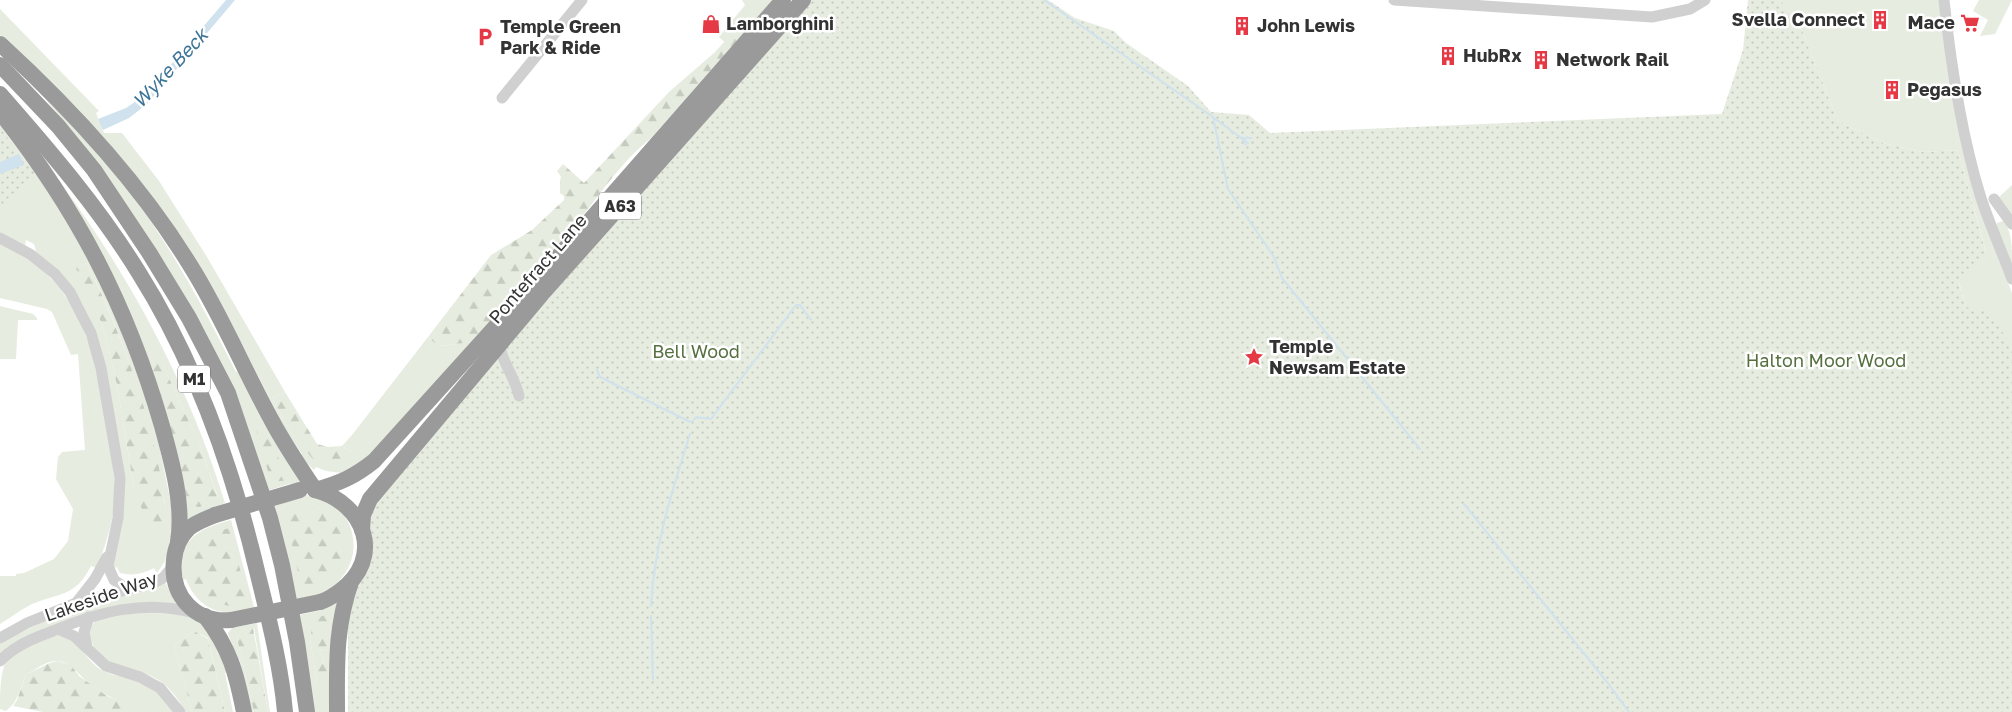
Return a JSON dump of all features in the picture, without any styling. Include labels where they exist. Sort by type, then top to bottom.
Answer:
[{"type":"highway","name":"Pontefract Lane","points":[[308,490],[346,481],[358,474],[380,453],[536,282],[783,0]]},
{"type":"highway","name":"Pontefract Lane","points":[[362,530],[363,515],[370,498],[486,358],[803,0]]},
{"type":"highway","points":[[0,44],[46,86],[91,134],[140,194],[190,264],[215,308],[271,420],[296,460],[308,490]]},
{"type":"highway","name":"M1","points":[[0,65],[58,126],[94,170],[150,254],[189,318],[228,394],[270,518],[282,566],[307,712]]},
{"type":"highway","name":"M1","points":[[0,94],[67,172],[108,226],[139,273],[162,313],[199,388],[227,462],[245,520],[275,646],[285,712]]},
{"type":"highway","name":"M1","points":[[0,112],[32,152],[66,204],[111,286],[132,335],[149,383],[174,475],[180,510],[178,542]]},
{"type":"highway","points":[[296,460],[326,478],[346,481]]},
{"type":"highway","points":[[244,712],[238,681],[228,651],[203,616],[183,600],[177,590],[173,566],[178,542],[187,530],[197,522],[215,515],[308,490],[330,494],[344,503],[358,519],[362,530],[364,553],[360,566],[351,582],[339,628],[337,648],[338,712]]},
{"type":"highway","points":[[203,616],[221,621],[231,620],[320,602],[331,597],[351,582]]},
{"type":"street","points":[[502,98],[582,0]]},
{"type":"street","points":[[1394,0],[1652,17],[1690,9],[1705,0]]},
{"type":"street","points":[[1944,0],[1955,83],[1977,184],[1990,223],[2011,272]]},
{"type":"street","points":[[1994,199],[2010,221]]},
{"type":"street","points":[[1990,223],[2010,221]]},
{"type":"street","points":[[0,238],[30,254],[55,274],[70,292],[91,333],[101,368],[120,478],[118,518],[108,562],[111,576],[117,584],[127,589]]},
{"type":"street","points":[[499,343],[501,355],[517,386],[519,396]]},
{"type":"street","points":[[486,358],[505,365]]},
{"type":"street","points":[[76,603],[98,575],[110,551]]},
{"type":"street","name":"Lakeside Way","points":[[0,638],[27,623],[76,603],[154,582],[163,578],[173,566]]},
{"type":"street","name":"Lakeside Way","points":[[0,661],[13,649],[89,617],[112,611],[156,606],[188,611],[203,616]]},
{"type":"street","points":[[87,648],[84,632],[89,617]]},
{"type":"street","points":[[58,629],[74,636],[106,666],[140,677],[160,688],[180,712]]},
{"type":"green space","points":[[742,0],[773,0],[731,48],[719,37],[745,5]]},
{"type":"green space","points":[[763,0],[773,0],[651,138],[629,158],[562,242],[474,342],[438,346],[428,337],[491,255],[532,230],[564,200],[564,196],[560,193],[561,177],[557,171],[563,164],[584,183],[669,92],[714,53]]},
{"type":"green space","name":"Temple Newsam Estate","points":[[809,0],[1048,0],[1075,18],[1114,31],[1126,43],[1188,86],[1211,112],[1249,115],[1270,133],[1722,114],[1743,50],[1748,0],[1780,0],[1799,23],[1838,121],[1883,143],[1922,152],[1958,150],[1986,253],[1959,283],[1966,307],[1989,312],[2012,346],[2012,712],[348,712],[348,617],[368,536],[372,501]]},
{"type":"green space","points":[[1780,0],[1942,0],[1981,213],[2012,293],[2012,347],[1966,307],[1959,282],[1986,252],[1958,150],[1922,152],[1883,143],[1838,121],[1799,23]]},
{"type":"green space","points":[[1979,0],[2012,0],[1995,34],[1980,36],[1988,20],[1973,11]]},
{"type":"green space","points":[[0,9],[99,111],[96,113],[104,133],[122,133],[159,181],[207,257],[285,392],[272,398],[290,431],[316,462],[353,452],[342,446],[428,337],[438,346],[474,342],[366,461],[342,473],[326,471],[316,467],[314,470],[300,457],[302,454],[287,432],[223,308],[20,53],[0,35]]},
{"type":"green space","points":[[26,75],[111,168],[147,216],[194,292],[236,372],[238,371],[304,483],[289,484],[267,491],[162,260],[103,170]]},
{"type":"green space","points":[[0,125],[52,196],[104,287],[145,394],[159,444],[174,519],[172,538],[165,561],[157,573],[154,568],[142,573],[133,574],[120,573],[117,567],[112,569],[124,500],[124,476],[94,328],[82,303],[69,285],[37,255],[34,244],[26,240],[25,246],[0,233]],"holes":[[[87,263],[121,339],[139,392],[164,498],[164,522],[134,488],[117,385],[108,347],[101,322],[77,268]]]},
{"type":"green space","points":[[0,128],[35,173],[0,206]]},
{"type":"green space","points":[[19,130],[62,185],[116,265],[139,303],[159,342],[196,421],[225,503],[202,512],[188,521],[138,339]],"holes":[[[161,361],[199,443],[218,497],[200,507]]]},
{"type":"green space","points":[[2012,185],[2012,215],[1999,197]]},
{"type":"green space","points":[[2003,221],[2010,234],[2012,263],[2009,261],[1997,226],[1997,223]]},
{"type":"green space","points":[[0,241],[27,258],[51,278],[64,294],[82,326],[98,377],[115,481],[115,498],[111,525],[97,568],[91,566],[79,584],[72,589],[30,605],[0,624],[0,576],[16,576],[16,574],[24,573],[54,559],[68,541],[73,509],[56,479],[58,457],[62,452],[85,450],[78,354],[71,355],[52,312],[47,309],[0,298]]},
{"type":"green space","points":[[87,263],[126,353],[147,418],[162,482],[166,514],[164,522],[160,525],[146,520],[134,488],[117,385],[108,347],[101,322],[76,268]]},
{"type":"green space","points":[[0,306],[33,314],[37,318],[37,320],[18,320],[16,359],[0,359]]},
{"type":"green space","points":[[143,336],[161,361],[199,443],[218,498],[200,507],[191,506],[187,501],[178,459],[139,338]]},
{"type":"green space","points":[[285,392],[317,444],[328,447],[342,446],[353,452],[336,466],[316,463],[290,431],[272,398]]},
{"type":"green space","points":[[256,429],[264,430],[290,480],[271,482]]},
{"type":"green space","points":[[301,495],[320,498],[335,506],[346,518],[352,532],[353,548],[350,564],[341,578],[324,592],[297,599],[273,507]]},
{"type":"green space","points":[[315,508],[336,521],[345,541],[343,564],[333,579],[318,593],[307,594],[301,587],[286,515]]},
{"type":"green space","points":[[231,520],[254,607],[230,612],[213,609],[201,602],[192,591],[186,579],[183,580],[181,566],[182,555],[192,538],[199,532]]},
{"type":"green space","points":[[229,528],[249,603],[233,607],[214,602],[197,591],[190,573],[195,555],[213,533]]},
{"type":"green space","points":[[165,582],[176,604],[158,602],[7,647],[0,654],[0,642],[67,611],[150,590]]},
{"type":"green space","points":[[339,600],[331,712],[314,712],[299,615],[322,610],[322,607]],"holes":[[[326,616],[327,651],[320,649],[324,665],[317,683],[310,639]]]},
{"type":"green space","points":[[150,610],[191,617],[202,623],[207,629],[216,643],[227,672],[225,673],[233,712],[225,712],[208,638],[194,631],[174,645],[192,712],[186,712],[162,682],[141,672],[112,663],[97,652],[88,631],[96,620]]},
{"type":"green space","points":[[327,615],[327,651],[320,649],[324,665],[328,667],[329,676],[317,683],[310,639],[314,618]]},
{"type":"green space","points":[[257,623],[270,712],[268,712],[254,628],[242,630],[237,638],[254,712],[250,712],[240,661],[228,633],[232,628]]},
{"type":"green space","points":[[253,628],[268,712],[254,712],[237,638],[242,630]]},
{"type":"green space","points":[[194,631],[208,639],[225,712],[192,712],[174,645]]},
{"type":"green space","points":[[59,634],[71,639],[100,669],[147,684],[177,712],[146,712],[125,704],[91,685],[68,664],[58,661],[45,664],[26,674],[14,703],[6,711],[0,709],[2,677],[7,660],[20,650],[36,642]]},
{"type":"green space","points":[[58,661],[71,665],[79,676],[107,696],[146,712],[43,712],[13,706],[26,674],[49,663]]},
{"type":"water","name":"Wyke Beck","points":[[226,0],[235,0],[147,104],[129,118],[103,130],[98,119],[126,108],[145,95]]},
{"type":"water","points":[[19,154],[24,165],[0,174],[0,162]]},
{"type":"waterway","points":[[1044,0],[1213,117],[1228,189],[1274,257],[1282,278],[1420,449]]},
{"type":"waterway","points":[[1214,118],[1248,143]]},
{"type":"waterway","points":[[1246,145],[1242,138],[1251,138]]},
{"type":"waterway","points":[[597,370],[600,377],[688,421],[692,422],[696,417],[711,419],[796,305],[800,305],[811,320]]},
{"type":"waterway","points":[[651,606],[660,540],[690,434]]},
{"type":"waterway","points":[[1464,504],[1629,712]]},
{"type":"waterway","points":[[651,616],[653,680]]},
{"type":"place","name":"Svella Connect","points":[[1880,20]]},
{"type":"place","name":"Mace","points":[[1970,23]]},
{"type":"place","name":"Lamborghini","points":[[711,24]]},
{"type":"place","name":"John Lewis","points":[[1242,26]]},
{"type":"place","name":"Temple Green Park & Ride","points":[[485,37]]},
{"type":"place","name":"HubRx","points":[[1448,56]]},
{"type":"place","name":"Network Rail","points":[[1541,60]]},
{"type":"place","name":"Pegasus","points":[[1892,90]]},
{"type":"place","name":"Temple Newsam Estate","points":[[1254,357]]},
{"type":"park label","name":"Bell Wood","points":[[696,352]]},
{"type":"park label","name":"Halton Moor Wood","points":[[1826,361]]}]
